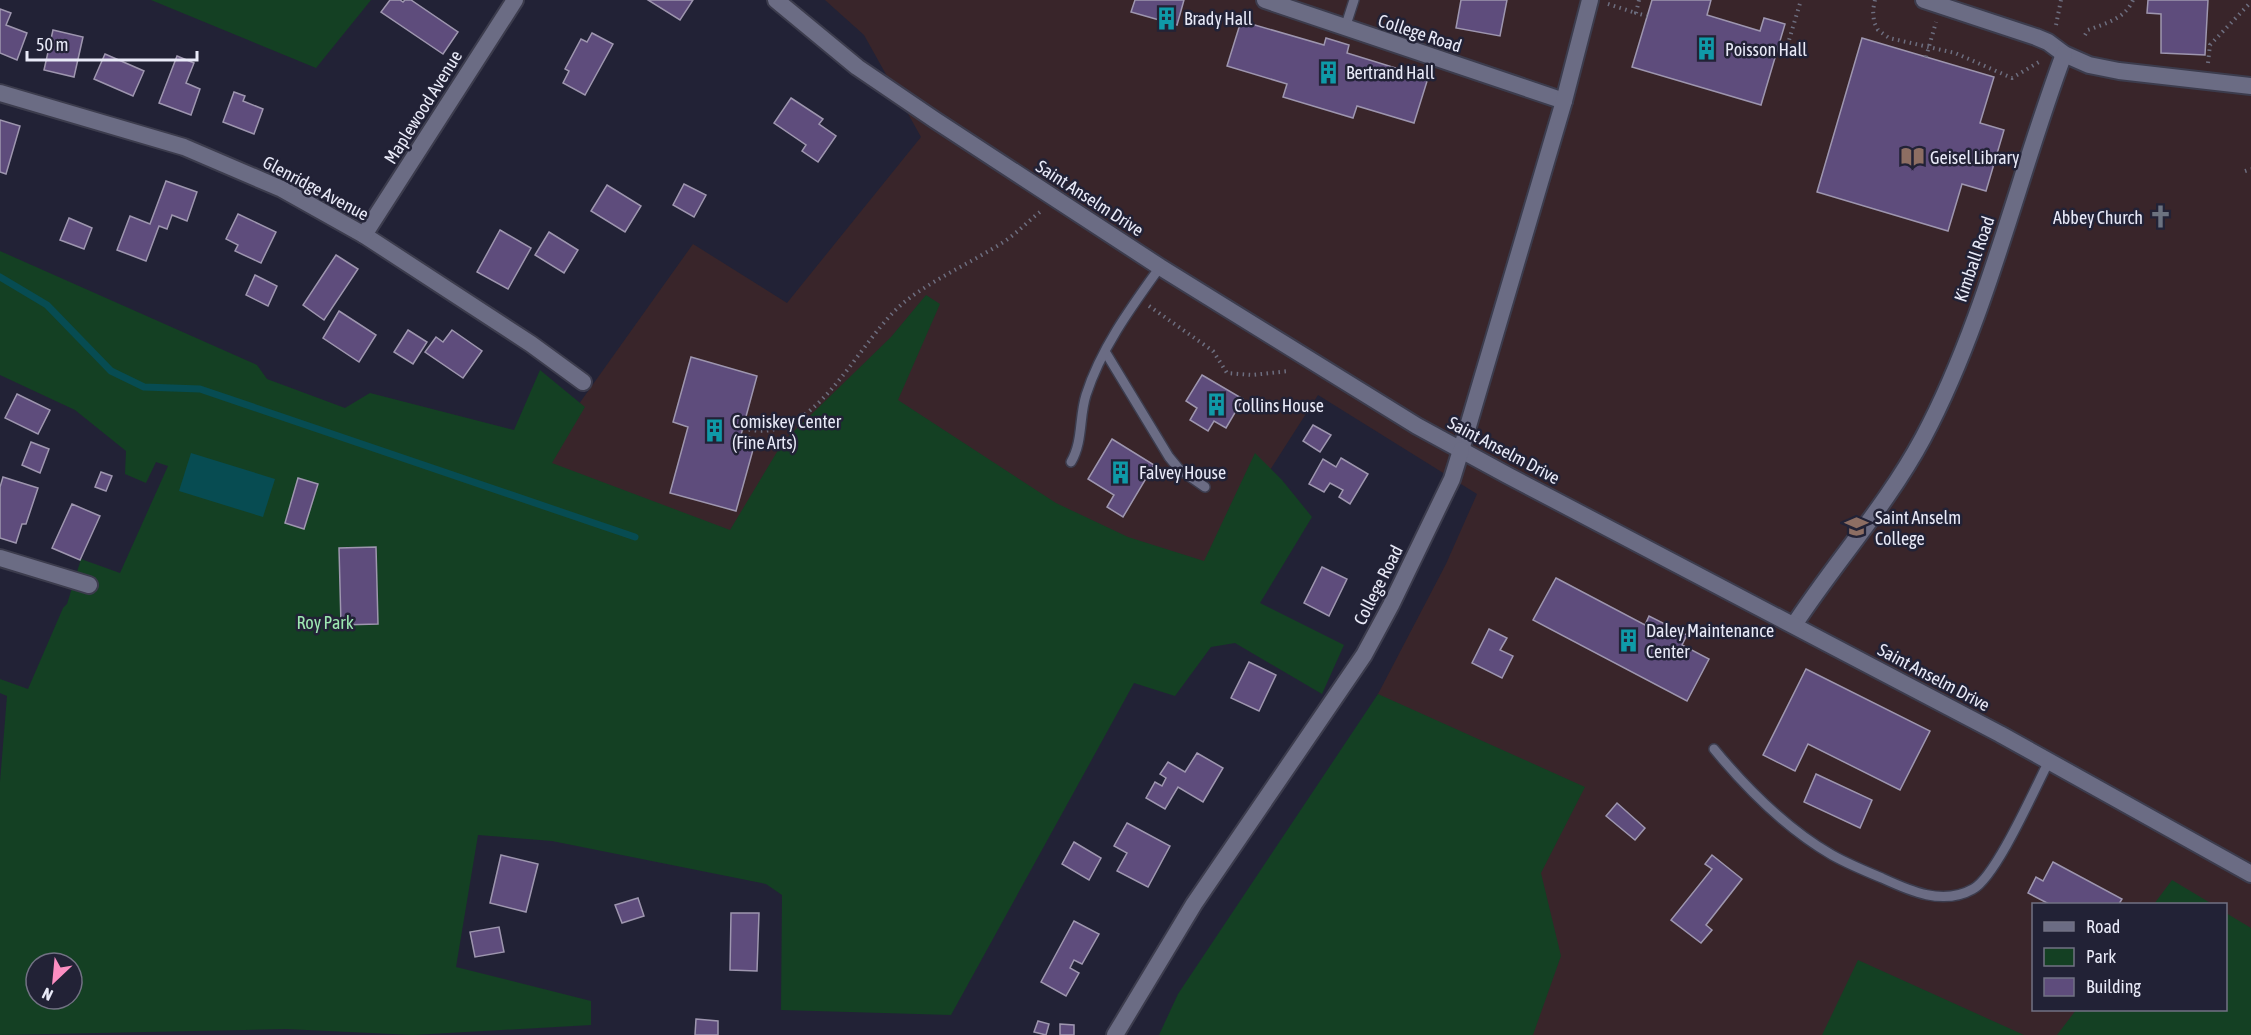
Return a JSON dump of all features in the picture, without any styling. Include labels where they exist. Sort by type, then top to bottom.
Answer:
[{"type":"street","name":"Maplewood Avenue","points":[[364,235],[515,0]]},
{"type":"street","name":"Saint Anselm Drive","points":[[776,0],[793,6],[857,67],[1160,267],[1417,426],[1794,624],[2049,761],[2251,874]]},
{"type":"street","name":"College Road","points":[[1265,0],[1564,100]]},
{"type":"street","name":"College Road","points":[[1115,1035],[1194,904],[1364,655],[1452,479],[1564,100],[1590,0]]},
{"type":"street","points":[[1924,0],[2036,36],[2064,54],[2089,65],[2119,71],[2251,86]]},
{"type":"street","name":"Kimball Road","points":[[1794,624],[1889,495],[1932,421],[1977,312],[2064,54]]},
{"type":"street","name":"Glenridge Avenue","points":[[0,93],[184,147],[282,189],[364,235],[531,344],[583,382]]},
{"type":"street","points":[[0,558],[89,585]]},
{"type":"lane","points":[[1345,28],[1354,0]]},
{"type":"lane","points":[[1071,462],[1078,449],[1086,396],[1106,353],[1137,299],[1160,267]]},
{"type":"lane","points":[[1106,353],[1170,457],[1179,469],[1205,487]]},
{"type":"lane","points":[[1714,749],[1734,774],[1809,840],[1833,855],[1905,889],[1944,897],[1973,890],[1983,882],[1995,866],[2049,761]]},
{"type":"path","points":[[1636,13],[1639,0]]},
{"type":"path","points":[[1784,57],[1801,0]]},
{"type":"path","points":[[1875,0],[1873,18],[1882,34],[1896,41],[1955,53],[2012,78],[2039,62]]},
{"type":"path","points":[[2055,25],[2061,0]]},
{"type":"path","points":[[2085,35],[2088,30],[2122,15],[2129,9],[2133,0]]},
{"type":"path","points":[[2207,66],[2210,45],[2251,2]]},
{"type":"path","points":[[1619,8],[1647,16]]},
{"type":"path","points":[[1926,57],[1938,15]]},
{"type":"path","points":[[2245,171],[2251,169]]},
{"type":"path","points":[[743,428],[756,432],[782,427],[812,408],[837,383],[894,311],[937,281],[1008,239],[1046,208]]},
{"type":"path","points":[[1137,299],[1213,351],[1227,373],[1252,375],[1289,371]]},
{"type":"shaded area","name":"Saint Anselm College","points":[[825,0],[2251,0],[2251,1035],[1187,1035],[1378,694],[1446,564],[1477,494],[1318,395],[1140,673],[519,488],[693,244],[787,303],[921,137],[864,35]]},
{"type":"shaded area","points":[[191,453],[275,479],[263,517],[179,491]]},
{"type":"green space","points":[[151,0],[371,0],[316,68]]},
{"type":"green space","name":"Roy Park","points":[[0,251],[257,365],[267,379],[345,408],[370,393],[514,430],[540,370],[585,407],[552,463],[730,530],[783,442],[891,337],[926,295],[940,304],[898,400],[1056,503],[1128,537],[1204,561],[1255,453],[1282,480],[1312,517],[1260,603],[1344,645],[1322,694],[1235,643],[1211,647],[1175,696],[1134,683],[951,1015],[781,1010],[782,895],[766,884],[552,841],[478,835],[456,967],[591,1001],[591,1025],[413,1035],[286,1029],[0,1035],[0,782],[7,696],[0,693],[0,679],[28,689],[63,608],[67,604],[81,559],[120,573],[168,466],[156,462],[146,483],[125,474],[126,451],[75,410],[0,375]]},
{"type":"green space","points":[[1378,694],[1585,787],[1541,873],[1561,956],[1533,1035],[1159,1035],[1178,994]]},
{"type":"green space","points":[[2172,880],[2210,903],[2155,903]]},
{"type":"green space","points":[[2227,914],[2251,928],[2251,1035],[2057,1035],[2075,1011],[2227,1011]]},
{"type":"green space","points":[[1858,960],[2024,1035],[1822,1035]]},
{"type":"building","points":[[390,0],[403,2],[411,0],[458,32],[443,54],[381,12]]},
{"type":"building","points":[[648,0],[693,0],[680,20]]},
{"type":"building","name":"Brady Hall","points":[[1135,0],[1184,0],[1177,25],[1131,12]]},
{"type":"building","points":[[1461,0],[1507,0],[1500,36],[1456,28]]},
{"type":"building","name":"Poisson Hall","points":[[1652,0],[1711,0],[1707,15],[1760,31],[1764,18],[1785,24],[1761,105],[1632,67]]},
{"type":"building","points":[[2148,0],[2208,0],[2205,55],[2161,53],[2161,14],[2147,13]]},
{"type":"building","points":[[0,9],[11,13],[6,25],[27,33],[17,60],[0,53]]},
{"type":"building","name":"Bertrand Hall","points":[[1241,21],[1324,45],[1326,38],[1349,45],[1347,53],[1428,78],[1414,123],[1357,106],[1353,118],[1283,97],[1287,84],[1227,66]]},
{"type":"building","points":[[53,30],[83,37],[74,77],[44,70]]},
{"type":"building","points":[[592,33],[613,44],[585,95],[563,83],[569,71],[565,69],[581,39],[587,42]]},
{"type":"building","name":"Geisel Library","points":[[1862,38],[1994,77],[1980,123],[2004,130],[1986,191],[1962,184],[1948,231],[1817,192]]},
{"type":"building","points":[[105,54],[144,71],[133,96],[94,79]]},
{"type":"building","points":[[177,56],[194,63],[186,83],[200,89],[191,115],[159,103]]},
{"type":"building","points":[[234,92],[245,96],[243,101],[263,109],[254,134],[223,122]]},
{"type":"building","points":[[791,98],[823,119],[819,124],[836,136],[818,162],[802,151],[806,145],[774,123]]},
{"type":"building","points":[[0,120],[20,126],[6,174],[0,172]]},
{"type":"building","points":[[166,181],[197,192],[187,221],[172,215],[167,229],[159,226],[146,261],[117,250],[130,216],[150,224]]},
{"type":"building","points":[[684,184],[706,195],[694,217],[673,205]]},
{"type":"building","points":[[607,185],[641,206],[625,232],[591,211]]},
{"type":"building","points":[[238,214],[276,232],[261,263],[235,251],[238,245],[226,239]]},
{"type":"building","points":[[69,218],[92,228],[84,249],[60,240]]},
{"type":"building","points":[[500,230],[531,248],[508,289],[477,272]]},
{"type":"building","points":[[549,232],[578,250],[564,273],[535,255]]},
{"type":"building","points":[[336,255],[358,269],[324,320],[303,305]]},
{"type":"building","points":[[255,275],[277,286],[268,306],[246,295]]},
{"type":"building","points":[[339,311],[376,335],[359,362],[323,338]]},
{"type":"building","points":[[408,330],[427,342],[413,364],[394,352]]},
{"type":"building","points":[[452,330],[482,351],[463,378],[425,352],[436,337],[443,342]]},
{"type":"building","name":"Comiskey Center (Fine Arts)","points":[[691,357],[757,376],[741,435],[756,439],[736,511],[670,493],[688,427],[673,422]]},
{"type":"building","name":"Collins House","points":[[1202,375],[1243,399],[1226,428],[1214,421],[1208,431],[1190,420],[1197,408],[1186,401]]},
{"type":"building","points":[[17,394],[50,410],[38,434],[5,418]]},
{"type":"building","points":[[1313,425],[1331,435],[1320,452],[1303,441]]},
{"type":"building","name":"Falvey House","points":[[1112,439],[1154,465],[1123,517],[1107,507],[1114,495],[1088,479]]},
{"type":"building","points":[[31,442],[49,449],[40,473],[22,465]]},
{"type":"building","points":[[1341,458],[1368,474],[1350,504],[1339,497],[1343,490],[1330,483],[1324,492],[1309,484],[1323,459],[1336,467]]},
{"type":"building","points":[[101,472],[112,476],[106,491],[95,487]]},
{"type":"building","points":[[3,477],[38,488],[26,524],[22,524],[16,543],[0,538],[0,487]]},
{"type":"building","points":[[298,478],[318,484],[304,529],[285,523]]},
{"type":"building","points":[[72,504],[100,516],[80,560],[52,548]]},
{"type":"building","points":[[376,547],[378,624],[341,625],[339,548]]},
{"type":"building","points":[[1322,567],[1347,579],[1329,616],[1304,603]]},
{"type":"building","name":"Daley Maintenance Center","points":[[1556,578],[1645,625],[1649,616],[1687,635],[1682,645],[1709,659],[1687,701],[1533,620]]},
{"type":"building","points":[[1489,629],[1507,638],[1500,650],[1513,656],[1502,678],[1472,663]]},
{"type":"building","points":[[1249,662],[1276,675],[1259,711],[1231,698]]},
{"type":"building","points":[[1806,669],[1930,731],[1900,790],[1808,744],[1795,771],[1763,755]]},
{"type":"building","points":[[1197,753],[1223,768],[1203,802],[1178,787],[1165,809],[1146,798],[1155,782],[1162,786],[1166,778],[1160,774],[1168,762],[1185,772]]},
{"type":"building","points":[[1816,774],[1872,800],[1860,828],[1804,802]]},
{"type":"building","points":[[1617,803],[1645,828],[1635,840],[1606,816]]},
{"type":"building","points":[[1127,823],[1170,846],[1148,887],[1117,871],[1127,853],[1114,846]]},
{"type":"building","points":[[1074,842],[1101,858],[1089,880],[1062,864]]},
{"type":"building","points":[[501,855],[538,864],[526,912],[490,903]]},
{"type":"building","points":[[1712,855],[1742,879],[1706,925],[1712,930],[1701,943],[1671,920],[1712,869],[1705,864]]},
{"type":"building","points":[[2053,862],[2122,899],[2120,903],[2047,903],[2028,893],[2036,877],[2043,881]]},
{"type":"building","points":[[638,898],[644,916],[622,923],[615,905]]},
{"type":"building","points":[[731,913],[759,913],[757,971],[730,970]]},
{"type":"building","points":[[1074,921],[1099,934],[1082,964],[1074,960],[1070,968],[1079,973],[1066,996],[1041,982]]},
{"type":"building","points":[[499,927],[504,952],[475,957],[470,932]]},
{"type":"building","points":[[696,1019],[718,1021],[718,1035],[695,1035]]},
{"type":"building","points":[[1038,1021],[1049,1024],[1046,1035],[1034,1032]]},
{"type":"building","points":[[1060,1024],[1074,1025],[1074,1035],[1060,1035]]},
{"type":"waterway","points":[[0,277],[47,305],[111,371],[144,387],[200,389],[635,537]]},
{"type":"place","name":"Brady Hall","points":[[1166,18]]},
{"type":"place","name":"Poisson Hall","points":[[1707,49]]},
{"type":"place","name":"Bertrand Hall","points":[[1328,72]]},
{"type":"place","name":"Geisel Library","points":[[1912,157]]},
{"type":"place","name":"Abbey Church","points":[[2161,217]]},
{"type":"place","name":"Collins House","points":[[1216,405]]},
{"type":"place","name":"Comiskey Center (Fine Arts)","points":[[714,431]]},
{"type":"place","name":"Falvey House","points":[[1121,472]]},
{"type":"place","name":"Saint Anselm College","points":[[1857,527]]},
{"type":"place","name":"Daley Maintenance Center","points":[[1628,640]]}]
